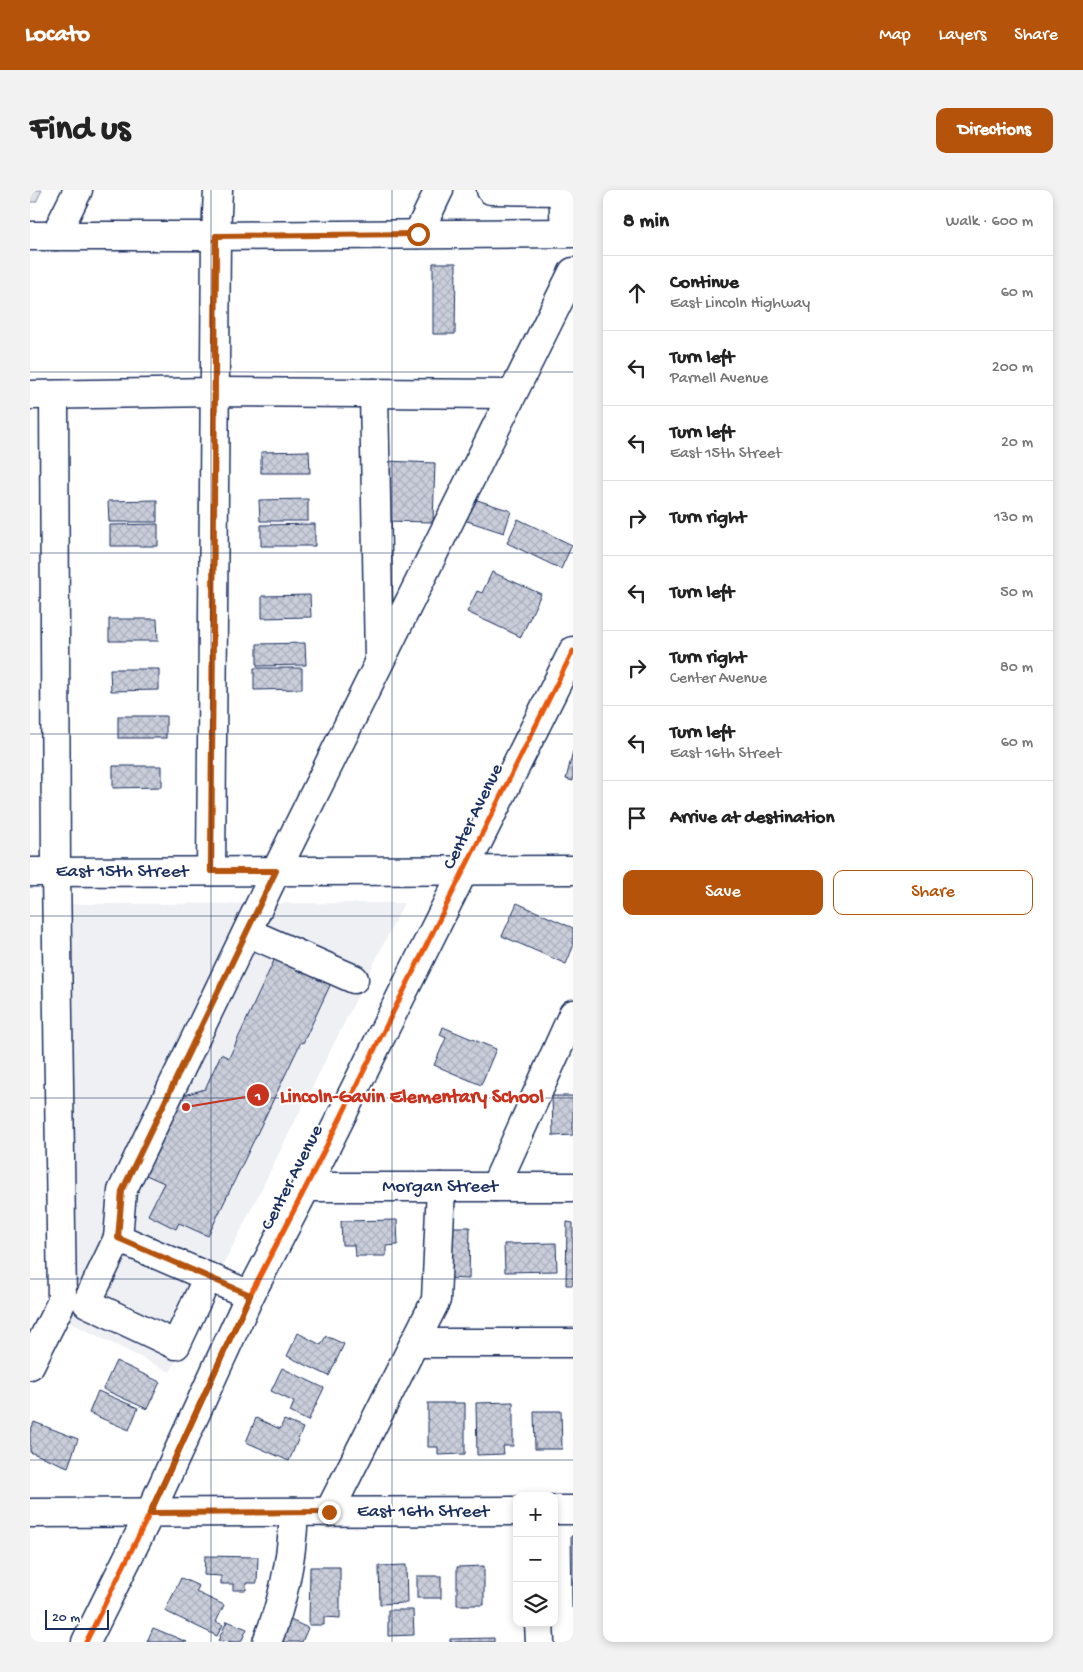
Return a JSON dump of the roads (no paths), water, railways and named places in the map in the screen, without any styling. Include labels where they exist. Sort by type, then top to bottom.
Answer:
[{"type":"street","points":[[43,236],[78,190]]},
{"type":"street","points":[[211,871],[214,392],[218,190]]},
{"type":"street","points":[[418,234],[440,190]]},
{"type":"street","points":[[43,236],[569,233],[563,191],[491,190]]},
{"type":"street","points":[[208,1277],[176,1345],[87,1302],[118,1238],[122,1191],[276,871],[573,272]]},
{"type":"street","points":[[30,1365],[62,1301],[43,872],[42,395],[214,392],[512,394]]},
{"type":"street","points":[[374,393],[380,663]]},
{"type":"street","name":"Center Avenue","points":[[86,1642],[150,1513],[250,1295],[465,870],[573,651]]},
{"type":"street","name":"East 15th Street","points":[[43,872],[573,870]]},
{"type":"street","points":[[247,932],[354,979]]},
{"type":"street","points":[[495,1187],[573,1014]]},
{"type":"street","name":"Morgan Street","points":[[306,1187],[573,1187]]},
{"type":"street","points":[[329,1512],[436,1300],[440,1187]]},
{"type":"street","points":[[118,1238],[250,1295]]},
{"type":"street","points":[[414,1343],[573,1343]]},
{"type":"street","points":[[558,1510],[573,1510]]},
{"type":"street","name":"East 16th Street","points":[[30,1513],[513,1511]]},
{"type":"street","points":[[267,1642],[286,1584],[293,1539],[294,1512]]},
{"type":"street","points":[[540,1627],[540,1642]]},
{"type":"place","name":"Lincoln-Gavin Elementary School","points":[[186,1107]]}]
